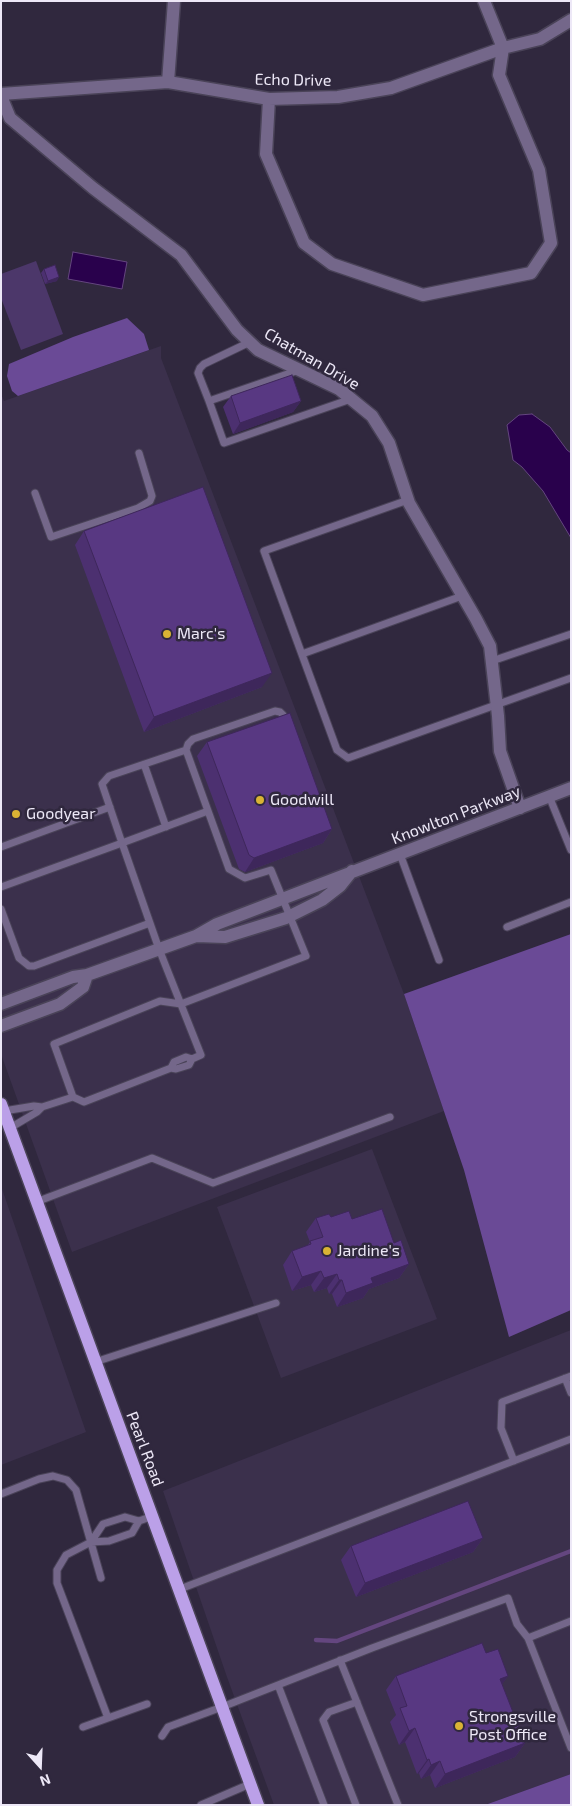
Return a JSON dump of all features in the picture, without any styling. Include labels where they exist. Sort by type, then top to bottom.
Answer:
[{"type":"main road","name":"Pearl Road","points":[[2,1108],[258,1805]]},
{"type":"street","points":[[168,82],[174,1]]},
{"type":"street","points":[[269,99],[266,154],[304,243],[332,264],[423,295],[531,274],[551,243],[539,170],[499,75],[503,48],[484,1]]},
{"type":"street","name":"Echo Drive","points":[[1,95],[168,82],[269,99],[338,98],[391,88],[503,48],[540,39],[571,20]]},
{"type":"street","name":"Chatman Drive","points":[[1,95],[10,118],[93,188],[181,255],[237,330],[258,350],[339,389],[372,416],[389,442],[408,500],[490,646],[500,750],[520,808]]},
{"type":"street","name":"Knowlton Parkway","points":[[1,1004],[73,977],[86,975],[196,936],[217,924],[571,788]]},
{"type":"street","name":"Knowlton Parkway","points":[[196,936],[224,937],[290,916],[322,900],[340,886],[352,871]]},
{"type":"street","points":[[1,1026],[60,1004],[83,987],[86,975]]},
{"type":"lane","points":[[250,342],[204,364],[198,373],[224,443],[351,399]]},
{"type":"lane","points":[[209,402],[299,370]]},
{"type":"lane","points":[[35,493],[51,537],[138,508],[150,501],[152,496],[139,453]]},
{"type":"lane","points":[[408,500],[264,551],[337,750],[348,758],[571,678]]},
{"type":"lane","points":[[302,654],[462,596]]},
{"type":"lane","points":[[492,660],[571,634]]},
{"type":"lane","points":[[73,1097],[54,1044],[160,1001],[181,1004],[306,956],[271,870],[245,878],[229,869],[186,750],[188,744],[194,740],[275,711],[280,712],[287,722]]},
{"type":"lane","points":[[10,1128],[42,1108],[73,1097],[84,1102],[171,1068],[174,1062],[186,1056],[192,1058],[201,1056],[159,949],[102,784],[109,776],[186,750]]},
{"type":"lane","points":[[144,764],[166,827]]},
{"type":"lane","points":[[549,796],[571,850]]},
{"type":"lane","points":[[1,847],[110,807]]},
{"type":"lane","points":[[1,887],[208,811]]},
{"type":"lane","points":[[400,854],[439,960]]},
{"type":"lane","points":[[507,927],[571,902]]},
{"type":"lane","points":[[1,909],[19,958],[29,966],[34,966],[150,923]]},
{"type":"lane","points":[[2,1108],[34,1106],[42,1108]]},
{"type":"lane","points":[[36,1202],[152,1158],[213,1183],[390,1117]]},
{"type":"lane","points":[[95,1362],[276,1303]]},
{"type":"lane","points":[[514,1461],[500,1428],[502,1402],[568,1377],[571,1393]]},
{"type":"lane","points":[[180,1589],[571,1439]]},
{"type":"lane","points":[[1,1494],[39,1479],[54,1476],[67,1480],[76,1490],[102,1578]]},
{"type":"lane","points":[[91,1542],[103,1524],[125,1517],[139,1521],[153,1516]]},
{"type":"lane","points":[[108,1718],[57,1583],[57,1570],[66,1555],[91,1542],[109,1541],[132,1533],[139,1521]]},
{"type":"lane","points":[[162,1736],[168,1727],[340,1660],[508,1598],[517,1624],[528,1638],[571,1748]]},
{"type":"lane","points":[[528,1638],[571,1621]]},
{"type":"lane","points":[[340,1660],[398,1805]]},
{"type":"lane","points":[[278,1685],[324,1805]]},
{"type":"lane","points":[[356,1805],[323,1720],[329,1712],[357,1702]]},
{"type":"lane","points":[[83,1728],[148,1704]]},
{"type":"lane","points":[[201,1805],[250,1784]]},
{"type":"shaded area","points":[[73,252],[127,262],[122,289],[68,279]]},
{"type":"shaded area","points":[[36,261],[63,334],[21,350],[1,298],[1,274]]},
{"type":"shaded area","points":[[127,318],[144,334],[149,350],[18,396],[12,391],[7,376],[9,364],[73,337]]},
{"type":"shaded area","points":[[161,346],[161,358],[404,994],[444,1111],[72,1252],[1,1054],[1,394],[4,401]]},
{"type":"shaded area","points":[[532,414],[550,427],[571,453],[571,538],[543,491],[522,467],[513,460],[507,425],[519,415]]},
{"type":"shaded area","points":[[571,934],[571,1310],[509,1337],[464,1170],[404,994]]},
{"type":"shaded area","points":[[372,1149],[437,1319],[281,1378],[217,1207]]},
{"type":"shaded area","points":[[1,1186],[86,1432],[1,1465]]},
{"type":"shaded area","points":[[571,1330],[571,1774],[485,1805],[274,1805],[227,1677],[163,1491]]},
{"type":"shaded area","points":[[571,1774],[571,1805],[485,1805]]},
{"type":"building","points":[[55,265],[59,277],[48,281],[44,269]]},
{"type":"building","points":[[292,375],[301,401],[240,423],[231,396]]},
{"type":"building","points":[[203,487],[272,673],[154,717],[84,531]]},
{"type":"building","name":"Goodwill","points":[[290,713],[332,829],[254,858],[249,855],[207,742]]},
{"type":"building","points":[[382,1209],[394,1243],[401,1240],[409,1264],[371,1278],[373,1283],[346,1293],[342,1280],[339,1280],[337,1274],[324,1278],[321,1271],[302,1277],[292,1251],[311,1244],[310,1241],[323,1237],[316,1218],[329,1214],[331,1217],[349,1211],[352,1219]]},
{"type":"building","points":[[468,1501],[483,1538],[365,1583],[351,1546]]},
{"type":"building","points":[[482,1643],[486,1653],[498,1649],[508,1676],[500,1679],[525,1743],[445,1774],[440,1761],[431,1765],[429,1759],[427,1760],[415,1728],[409,1731],[400,1708],[407,1706],[396,1676]]},
{"type":"waterway","points":[[316,1640],[337,1641],[571,1551]]},
{"type":"place","name":"Marc's","points":[[167,634]]},
{"type":"place","name":"Goodwill","points":[[260,800]]},
{"type":"place","name":"Goodyear","points":[[16,814]]},
{"type":"place","name":"Jardine's","points":[[327,1251]]},
{"type":"place","name":"Strongsville Post Office","points":[[459,1726]]}]
